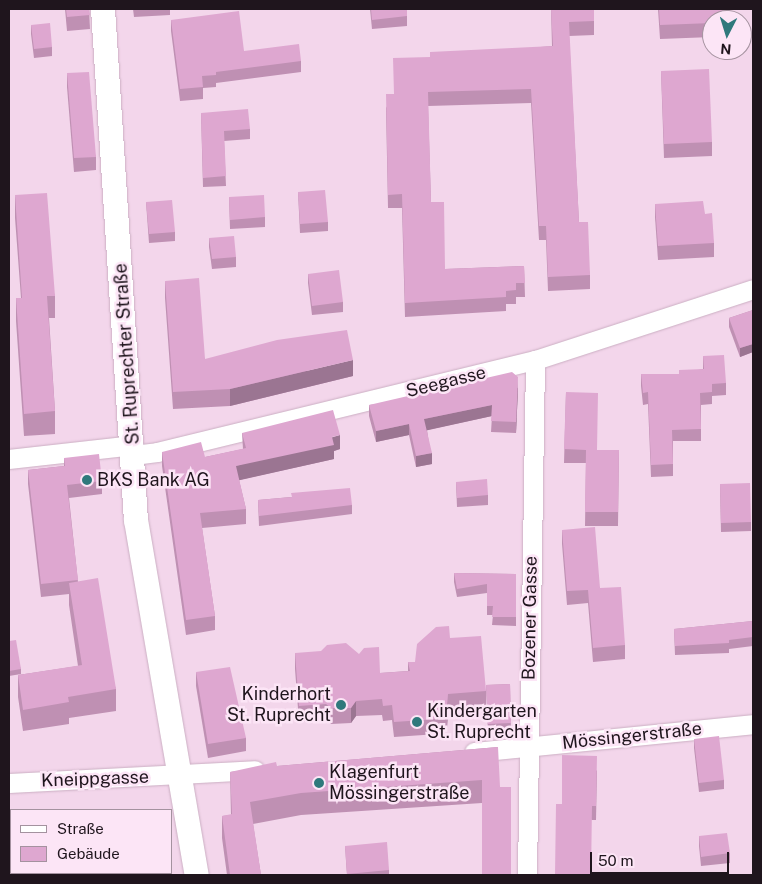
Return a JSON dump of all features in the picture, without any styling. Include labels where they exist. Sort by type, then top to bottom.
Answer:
[{"type":"street","name":"St. Ruprechter Straße","points":[[103,9],[133,450],[136,520],[197,875]]},
{"type":"street","name":"Seegasse","points":[[9,459],[133,450],[166,450],[535,360],[753,289]]},
{"type":"street","name":"Bozener Gasse","points":[[527,875],[535,360]]},
{"type":"street","name":"Mössingerstraße","points":[[451,754],[753,724]]},
{"type":"street","points":[[181,776],[270,769]]},
{"type":"street","name":"Kneippgasse","points":[[9,783],[181,776]]},
{"type":"building","points":[[66,9],[89,9],[90,15],[67,17]]},
{"type":"building","points":[[371,9],[407,9],[407,16],[372,20]]},
{"type":"building","points":[[551,9],[594,9],[594,21],[569,22],[579,222],[588,222],[590,275],[548,277],[546,226],[539,226],[531,89],[428,92],[431,202],[444,202],[445,269],[524,266],[525,283],[516,283],[516,290],[506,291],[506,297],[405,303],[402,194],[388,195],[386,94],[394,94],[393,58],[430,57],[430,52],[553,46]]},
{"type":"building","points":[[659,9],[727,9],[702,10],[702,23],[660,25]]},
{"type":"building","points":[[239,11],[244,51],[299,44],[301,61],[216,72],[216,75],[202,76],[203,87],[180,89],[171,20]]},
{"type":"building","points":[[50,23],[52,47],[34,49],[31,25]]},
{"type":"building","points":[[709,69],[712,142],[664,144],[661,71]]},
{"type":"building","points":[[89,72],[96,157],[74,158],[67,73]]},
{"type":"building","points":[[248,109],[250,129],[224,131],[226,176],[203,178],[201,113]]},
{"type":"building","points":[[325,190],[328,222],[300,224],[298,192]]},
{"type":"building","points":[[47,193],[55,296],[47,296],[55,411],[24,414],[16,298],[22,298],[15,195]]},
{"type":"building","points":[[264,195],[265,217],[230,220],[229,197]]},
{"type":"building","points":[[172,200],[175,232],[149,234],[146,202]]},
{"type":"building","points":[[703,201],[705,214],[712,213],[714,243],[658,246],[655,204]]},
{"type":"building","points":[[234,236],[236,257],[212,259],[209,238]]},
{"type":"building","points":[[339,270],[343,302],[312,306],[308,274]]},
{"type":"building","points":[[199,278],[205,359],[277,340],[347,330],[353,360],[230,389],[173,392],[165,281]]},
{"type":"building","points":[[753,310],[753,344],[740,348],[729,318]]},
{"type":"building","points":[[724,355],[726,383],[712,384],[712,392],[700,393],[701,429],[672,430],[673,464],[651,465],[648,392],[643,393],[641,374],[679,374],[679,370],[704,369],[703,356]]},
{"type":"building","points":[[512,372],[518,377],[516,422],[491,421],[492,405],[424,419],[432,453],[416,456],[409,424],[376,431],[369,405]]},
{"type":"building","points":[[566,392],[598,393],[597,450],[619,450],[618,512],[585,512],[586,450],[564,449]]},
{"type":"building","points":[[333,410],[340,435],[332,437],[334,445],[236,466],[246,509],[200,513],[215,616],[186,620],[162,452],[201,442],[205,457],[246,448],[242,433]]},
{"type":"building","points":[[99,454],[102,481],[67,485],[78,580],[41,584],[28,470],[65,466],[64,458]]},
{"type":"building","points":[[487,479],[488,495],[457,498],[456,482]]},
{"type":"building","points":[[750,483],[751,522],[721,523],[720,484]]},
{"type":"building","points":[[350,488],[352,505],[259,516],[258,500],[292,497],[291,493]]},
{"type":"building","points":[[595,527],[600,588],[621,587],[625,645],[593,648],[588,590],[567,591],[562,530]]},
{"type":"building","points":[[454,573],[516,574],[516,617],[492,617],[493,606],[487,606],[487,584],[457,589]]},
{"type":"building","points":[[98,578],[116,689],[68,697],[69,702],[23,710],[18,675],[82,665],[69,583]]},
{"type":"building","points":[[753,621],[753,637],[729,640],[729,643],[675,646],[674,629]]},
{"type":"building","points":[[449,626],[450,638],[481,636],[486,691],[448,694],[447,712],[438,713],[438,719],[394,722],[392,705],[383,706],[382,699],[356,701],[351,708],[331,708],[326,704],[299,706],[295,653],[321,651],[327,645],[346,643],[359,654],[364,648],[379,647],[380,673],[410,671],[408,662],[415,662],[417,644],[436,627]]},
{"type":"building","points":[[16,640],[21,669],[9,671],[9,641]]},
{"type":"building","points":[[230,667],[246,738],[208,744],[196,672]]},
{"type":"building","points":[[510,684],[511,723],[488,724],[486,685]]},
{"type":"building","points":[[719,736],[724,780],[699,783],[694,739]]},
{"type":"building","points":[[498,747],[500,787],[511,787],[511,875],[482,875],[482,780],[301,793],[250,802],[261,875],[230,875],[222,816],[232,814],[230,772],[276,762],[277,766]]},
{"type":"building","points":[[562,755],[597,756],[596,806],[592,806],[591,875],[555,875],[556,804],[562,804]]},
{"type":"building","points":[[727,833],[730,853],[701,857],[699,836]]},
{"type":"building","points":[[387,842],[389,870],[347,874],[345,846]]},
{"type":"building","points":[[72,874],[72,875],[39,875]]},
{"type":"place","name":"BKS Bank AG","points":[[87,480]]},
{"type":"place","name":"Kinderhort St. Ruprecht","points":[[341,705]]},
{"type":"place","name":"Kindergarten St. Ruprecht","points":[[417,722]]},
{"type":"place","name":"Klagenfurt Mössingerstraße","points":[[319,783]]}]
